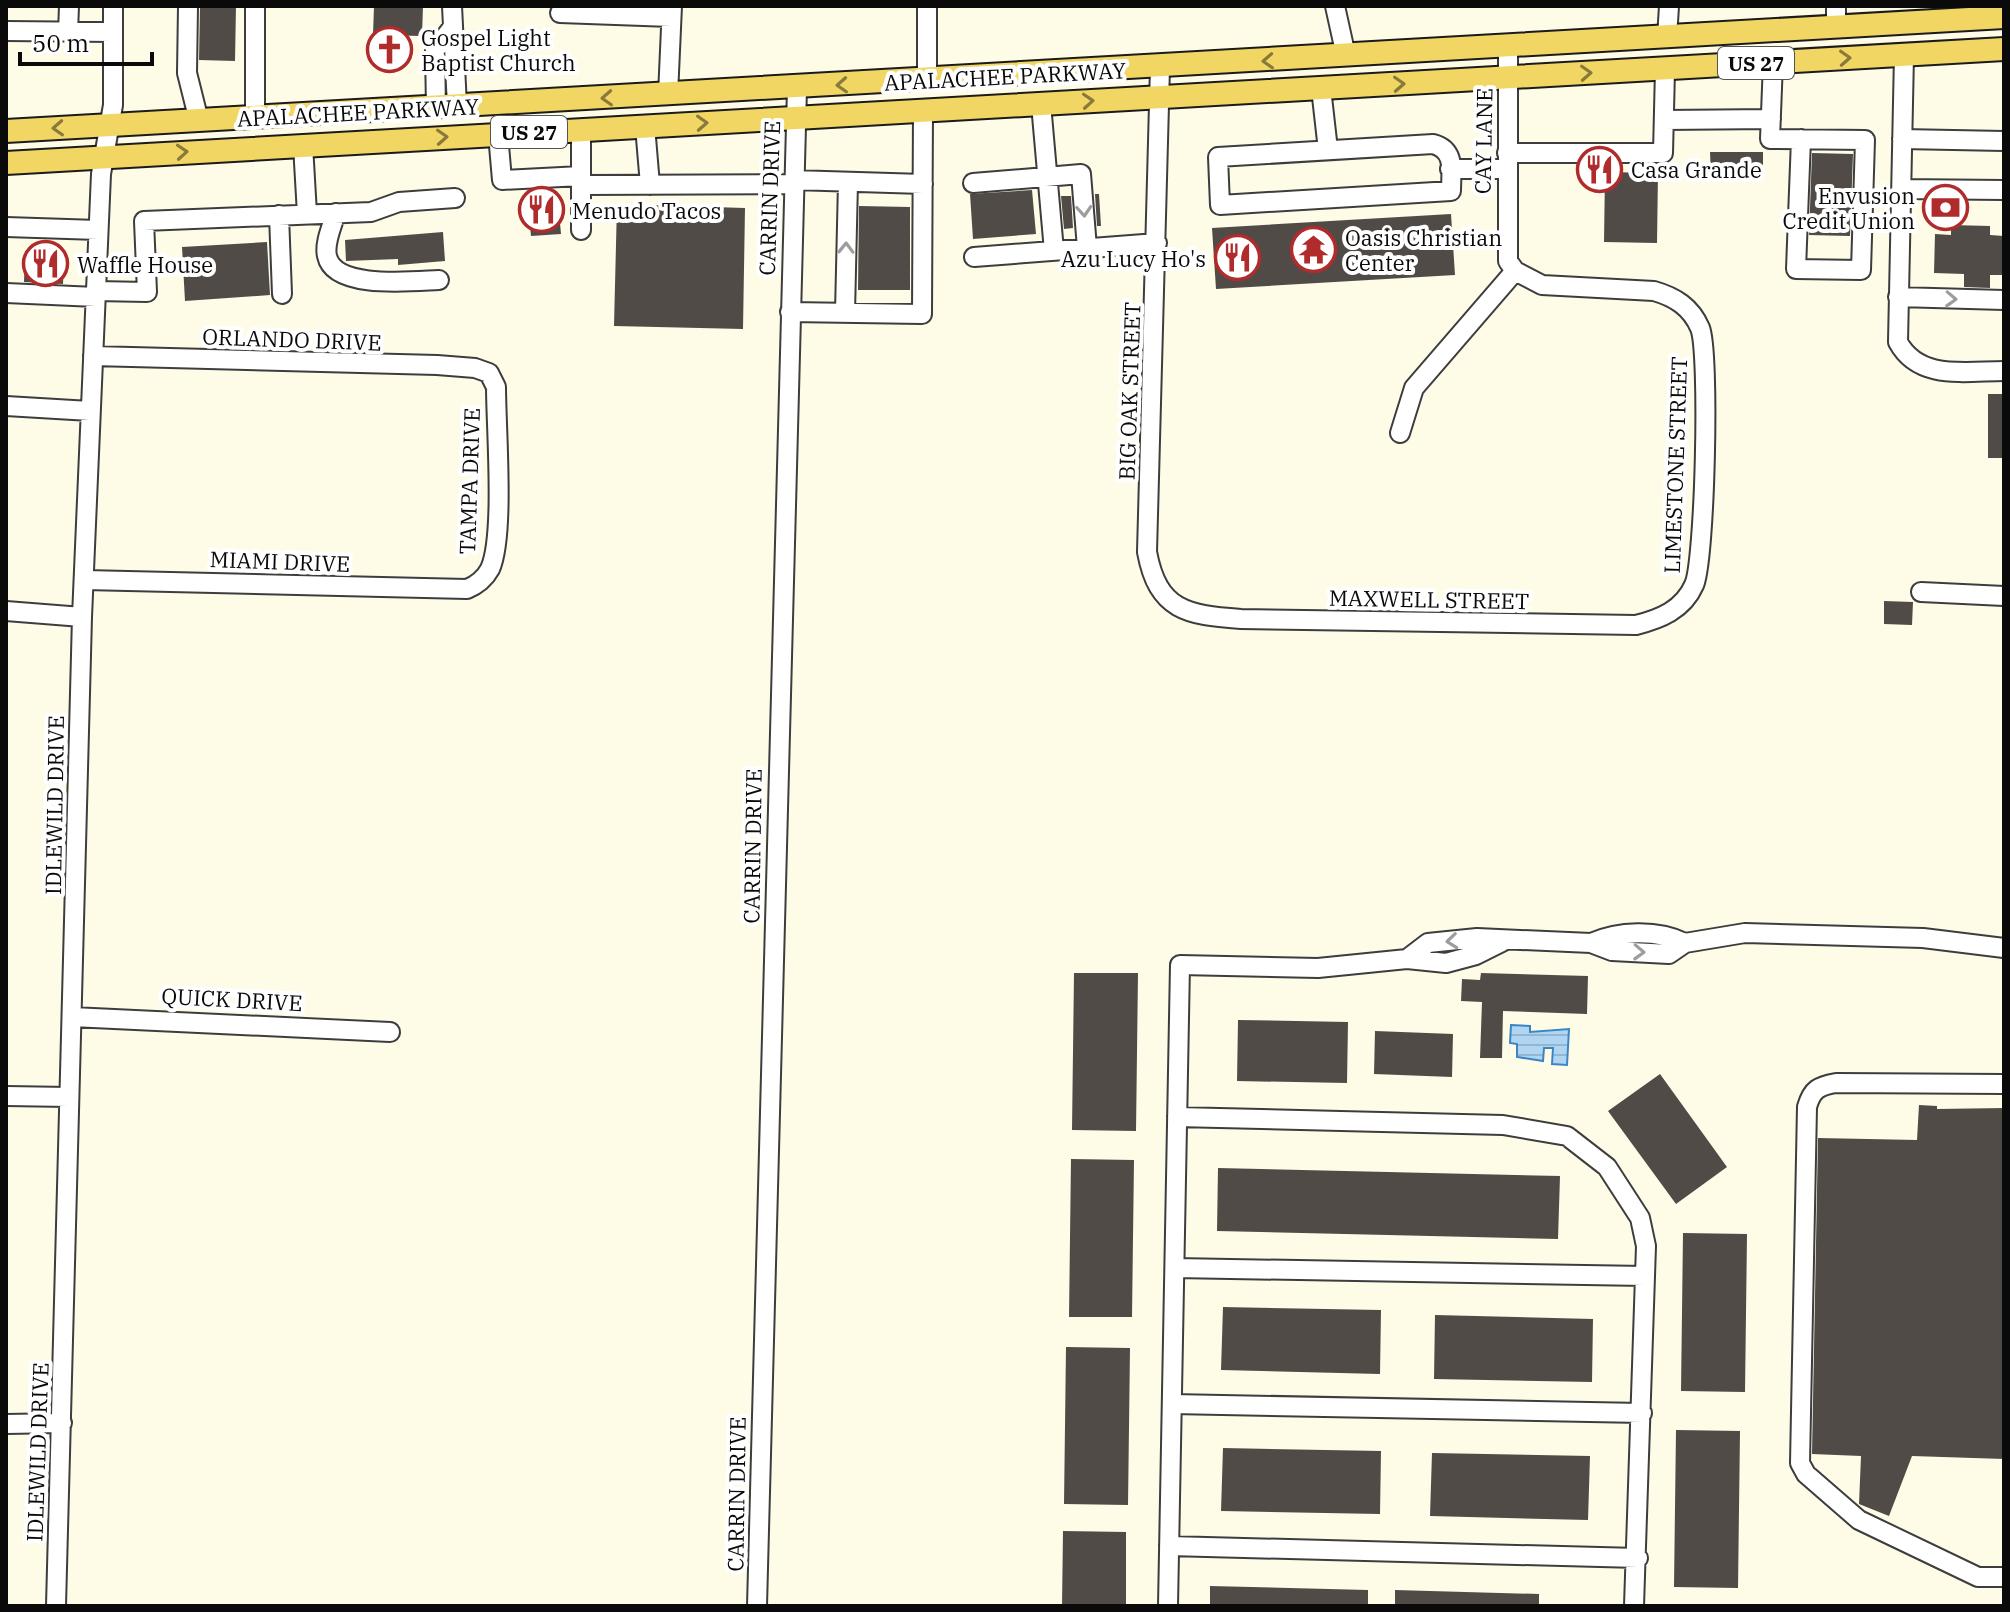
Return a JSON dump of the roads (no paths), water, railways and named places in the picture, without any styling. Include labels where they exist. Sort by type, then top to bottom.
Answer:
[{"type":"main road","name":"APALACHEE PARKWAY","points":[[6,131],[1667,38],[1836,17],[1966,13],[2004,17]]},
{"type":"main road","name":"APALACHEE PARKWAY","points":[[6,163],[2004,49]]},
{"type":"street","points":[[68,32],[69,6]]},
{"type":"street","name":"IDLEWILD DRIVE","points":[[56,1606],[82,617],[98,230],[110,125],[113,6]]},
{"type":"street","points":[[188,6],[187,73],[199,121]]},
{"type":"street","points":[[255,6],[255,117]]},
{"type":"street","points":[[447,107],[452,6]]},
{"type":"street","points":[[927,6],[927,80]]},
{"type":"street","points":[[1335,6],[1346,56]]},
{"type":"street","points":[[1667,38],[1669,6]]},
{"type":"street","points":[[560,13],[671,12],[668,95]]},
{"type":"street","points":[[6,31],[113,32]]},
{"type":"street","name":"CAY LANE","points":[[1508,47],[1508,261],[1515,271]]},
{"type":"street","points":[[1904,55],[1898,342],[1916,365],[1935,370],[2004,371]]},
{"type":"street","points":[[1773,62],[1770,139],[1801,139],[1865,140],[1861,270],[1796,269],[1801,139]]},
{"type":"street","name":"BIG OAK STREET","points":[[1160,67],[1147,552],[1154,580],[1166,598],[1181,609]]},
{"type":"street","points":[[1450,169],[1507,161],[1663,153],[1665,69]]},
{"type":"street","name":"CARRIN DRIVE","points":[[757,1606],[797,88]]},
{"type":"street","points":[[1321,88],[1328,150]]},
{"type":"street","points":[[1041,104],[1054,251]]},
{"type":"street","points":[[790,312],[922,314],[923,111]]},
{"type":"street","points":[[1664,120],[1771,119]]},
{"type":"street","points":[[645,126],[650,185]]},
{"type":"street","points":[[581,130],[581,230]]},
{"type":"street","points":[[498,134],[502,180],[582,180],[650,185],[793,182],[923,184]]},
{"type":"street","points":[[1902,139],[2004,141]]},
{"type":"street","points":[[303,145],[307,214]]},
{"type":"street","points":[[1443,146],[1450,154],[1451,191],[1220,205],[1218,157],[1328,150],[1443,146]]},
{"type":"street","points":[[973,183],[1081,174],[1087,248]]},
{"type":"street","points":[[845,313],[848,182]]},
{"type":"street","points":[[1901,189],[2004,190]]},
{"type":"street","points":[[7,294],[147,292],[144,221],[371,212],[399,202],[455,198]]},
{"type":"street","points":[[336,213],[326,250],[330,265],[337,270],[349,277],[378,281],[439,280]]},
{"type":"street","points":[[279,215],[282,294]]},
{"type":"street","points":[[6,227],[98,230]]},
{"type":"street","points":[[974,257],[1157,243]]},
{"type":"street","points":[[1400,433],[1414,388],[1515,271]]},
{"type":"street","name":"LIMESTONE STREET","points":[[1515,271],[1542,285],[1662,293],[1685,305],[1701,331],[1704,388],[1699,566],[1692,590],[1674,610]]},
{"type":"street","points":[[1898,297],[2004,300]]},
{"type":"street","name":"ORLANDO DRIVE","points":[[93,356],[437,365],[489,373]]},
{"type":"street","name":"TAMPA DRIVE","points":[[473,586],[490,568],[497,525],[496,387],[489,373]]},
{"type":"street","points":[[6,406],[90,411]]},
{"type":"street","name":"MIAMI DRIVE","points":[[85,580],[444,590],[473,586]]},
{"type":"street","points":[[1921,592],[2004,596]]},
{"type":"street","name":"MAXWELL STREET","points":[[1181,609],[1196,615],[1241,619],[1620,626],[1655,620],[1674,610]]},
{"type":"street","points":[[6,611],[82,617]]},
{"type":"street","points":[[1168,1606],[1180,965],[1318,968],[1407,959],[1446,963],[1476,955],[1502,942],[1591,943],[1611,934],[1669,935],[1685,943],[1745,933],[1923,938],[2004,948]]},
{"type":"street","name":"QUICK DRIVE","points":[[72,1017],[390,1032]]},
{"type":"street","points":[[2004,1084],[1836,1083],[1818,1086],[1810,1094],[1807,1107],[1800,1463],[1806,1474],[1859,1520],[1978,1577],[2004,1577]]},
{"type":"street","points":[[6,1096],[69,1097]]},
{"type":"street","points":[[1177,1117],[1503,1125],[1567,1136],[1607,1167],[1634,1206],[1646,1246],[1634,1606]]},
{"type":"street","points":[[1175,1268],[1645,1276]]},
{"type":"street","points":[[1172,1404],[1642,1413]]},
{"type":"street","points":[[6,1424],[62,1423]]},
{"type":"street","points":[[1169,1546],[1638,1558]]},
{"type":"water","points":[[1511,1025],[1530,1026],[1530,1032],[1569,1029],[1567,1065],[1552,1064],[1553,1048],[1544,1048],[1543,1061],[1517,1057],[1517,1044],[1510,1043]]},
{"type":"place","name":"Gospel Light Baptist Church","points":[[390,50]]},
{"type":"place","name":"Casa Grande","points":[[1600,169]]},
{"type":"place","name":"Envusion Credit Union","points":[[1946,208]]},
{"type":"place","name":"Menudo Tacos","points":[[541,210]]},
{"type":"place","name":"Oasis Christian Center","points":[[1314,250]]},
{"type":"place","name":"Azu Lucy Ho's","points":[[1237,258]]},
{"type":"place","name":"Waffle House","points":[[46,264]]}]
